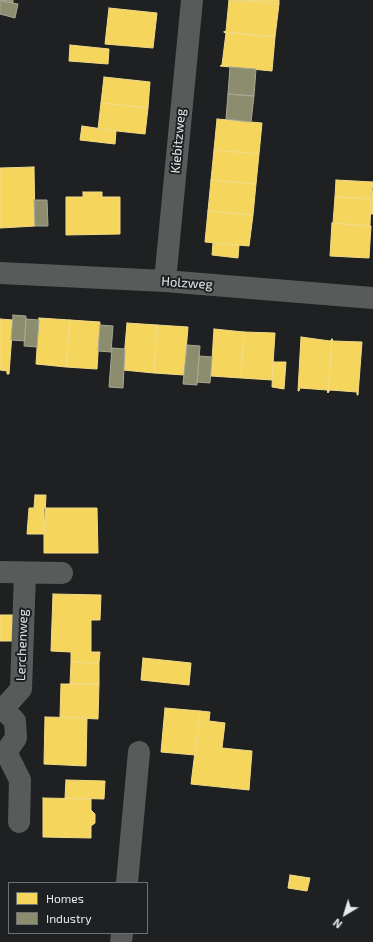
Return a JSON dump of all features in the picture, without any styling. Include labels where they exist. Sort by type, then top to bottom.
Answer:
[{"type":"street","name":"Kiebitzweg","points":[[165,281],[192,0]]},
{"type":"street","name":"Holzweg","points":[[0,273],[165,281],[373,298]]},
{"type":"street","points":[[0,572],[62,573]]},
{"type":"street","name":"Lerchenweg","points":[[19,822],[20,780],[3,752],[16,738],[15,721],[1,709],[21,689],[25,573]]},
{"type":"street","points":[[127,882],[139,752]]},
{"type":"building: Homes","points":[[229,0],[279,4],[275,37],[224,32],[226,31]]},
{"type":"building: Homes","points":[[238,0],[279,0],[279,4]]},
{"type":"building: Homes","points":[[109,8],[157,13],[153,48],[105,44]]},
{"type":"building: Homes","points":[[224,32],[275,37],[272,71],[220,66],[222,65],[226,33]]},
{"type":"building: Homes","points":[[70,45],[109,49],[108,64],[69,61]]},
{"type":"building: Homes","points":[[104,77],[150,82],[148,108],[101,103]]},
{"type":"building: Homes","points":[[101,103],[148,108],[145,134],[98,129]]},
{"type":"building: Homes","points":[[217,119],[262,123],[259,154],[214,150]]},
{"type":"building: Homes","points":[[82,126],[116,131],[115,144],[80,140]]},
{"type":"building: Homes","points":[[214,150],[259,154],[256,184],[211,180]]},
{"type":"building: Homes","points":[[34,167],[35,226],[0,228],[0,168]]},
{"type":"building: Homes","points":[[211,180],[256,184],[253,215],[208,211]]},
{"type":"building: Homes","points":[[336,180],[373,182],[371,199],[335,197]]},
{"type":"building: Homes","points":[[371,191],[373,191],[373,214],[370,214]]},
{"type":"building: Homes","points":[[83,192],[102,192],[102,197],[120,197],[120,234],[66,235],[66,197],[83,197]]},
{"type":"building: Homes","points":[[335,197],[371,199],[370,226],[333,223]]},
{"type":"building: Homes","points":[[208,211],[253,215],[249,246],[205,242]]},
{"type":"building: Homes","points":[[332,223],[371,226],[369,258],[330,256]]},
{"type":"building: Homes","points":[[213,243],[239,245],[238,258],[212,255]]},
{"type":"building: Homes","points":[[39,318],[70,320],[66,367],[36,364]]},
{"type":"building: Homes","points":[[0,319],[13,320],[9,374],[7,374],[7,371],[0,370]]},
{"type":"building: Homes","points":[[70,320],[100,322],[97,369],[66,367]]},
{"type":"building: Homes","points":[[127,323],[157,325],[154,373],[123,370]]},
{"type":"building: Homes","points":[[157,325],[188,327],[184,375],[154,373]]},
{"type":"building: Homes","points":[[214,329],[244,332],[241,378],[211,376]]},
{"type":"building: Homes","points":[[244,332],[275,333],[272,380],[241,378]]},
{"type":"building: Homes","points":[[301,337],[330,341],[332,339],[328,393],[327,390],[300,388],[298,391]]},
{"type":"building: Homes","points":[[332,339],[333,341],[362,342],[358,395],[357,392],[330,390],[328,393]]},
{"type":"building: Homes","points":[[273,362],[286,362],[284,389],[272,387]]},
{"type":"building: Homes","points":[[35,495],[46,495],[44,534],[27,534],[29,508],[34,508]]},
{"type":"building: Homes","points":[[44,508],[97,508],[98,553],[44,553]]},
{"type":"building: Homes","points":[[53,594],[101,595],[100,620],[91,620],[91,652],[100,652],[99,663],[71,662],[71,652],[51,651]]},
{"type":"building: Homes","points":[[0,615],[13,615],[13,641],[0,641]]},
{"type":"building: Homes","points":[[143,658],[191,663],[189,685],[141,680]]},
{"type":"building: Homes","points":[[71,662],[99,663],[99,684],[70,684]]},
{"type":"building: Homes","points":[[61,684],[99,684],[98,719],[60,717]]},
{"type":"building: Homes","points":[[165,708],[200,711],[195,755],[161,752]]},
{"type":"building: Homes","points":[[200,711],[210,712],[209,721],[225,723],[222,748],[252,751],[249,790],[191,784]]},
{"type":"building: Homes","points":[[45,717],[87,718],[86,766],[44,764]]},
{"type":"building: Homes","points":[[66,780],[105,781],[104,799],[65,798]]},
{"type":"building: Homes","points":[[43,798],[91,799],[91,810],[95,814],[95,823],[91,826],[91,838],[43,837]]},
{"type":"building: Homes","points":[[290,875],[310,878],[307,891],[288,888]]},
{"type":"building: Industry","points":[[0,0],[13,0],[13,3]]},
{"type":"building: Industry","points":[[0,1],[18,4],[15,18],[0,14]]},
{"type":"building: Industry","points":[[230,67],[256,69],[254,96],[228,94]]},
{"type":"building: Industry","points":[[228,94],[254,96],[251,122],[226,119]]},
{"type":"building: Industry","points":[[34,200],[47,200],[48,226],[35,226]]},
{"type":"building: Industry","points":[[13,315],[26,316],[25,341],[11,340]]},
{"type":"building: Industry","points":[[26,319],[39,320],[37,347],[24,346]]},
{"type":"building: Industry","points":[[100,325],[113,326],[111,352],[98,351]]},
{"type":"building: Industry","points":[[187,345],[200,346],[197,385],[183,384]]},
{"type":"building: Industry","points":[[112,348],[125,349],[123,388],[109,387]]},
{"type":"building: Industry","points":[[199,356],[212,357],[210,383],[197,382]]}]
